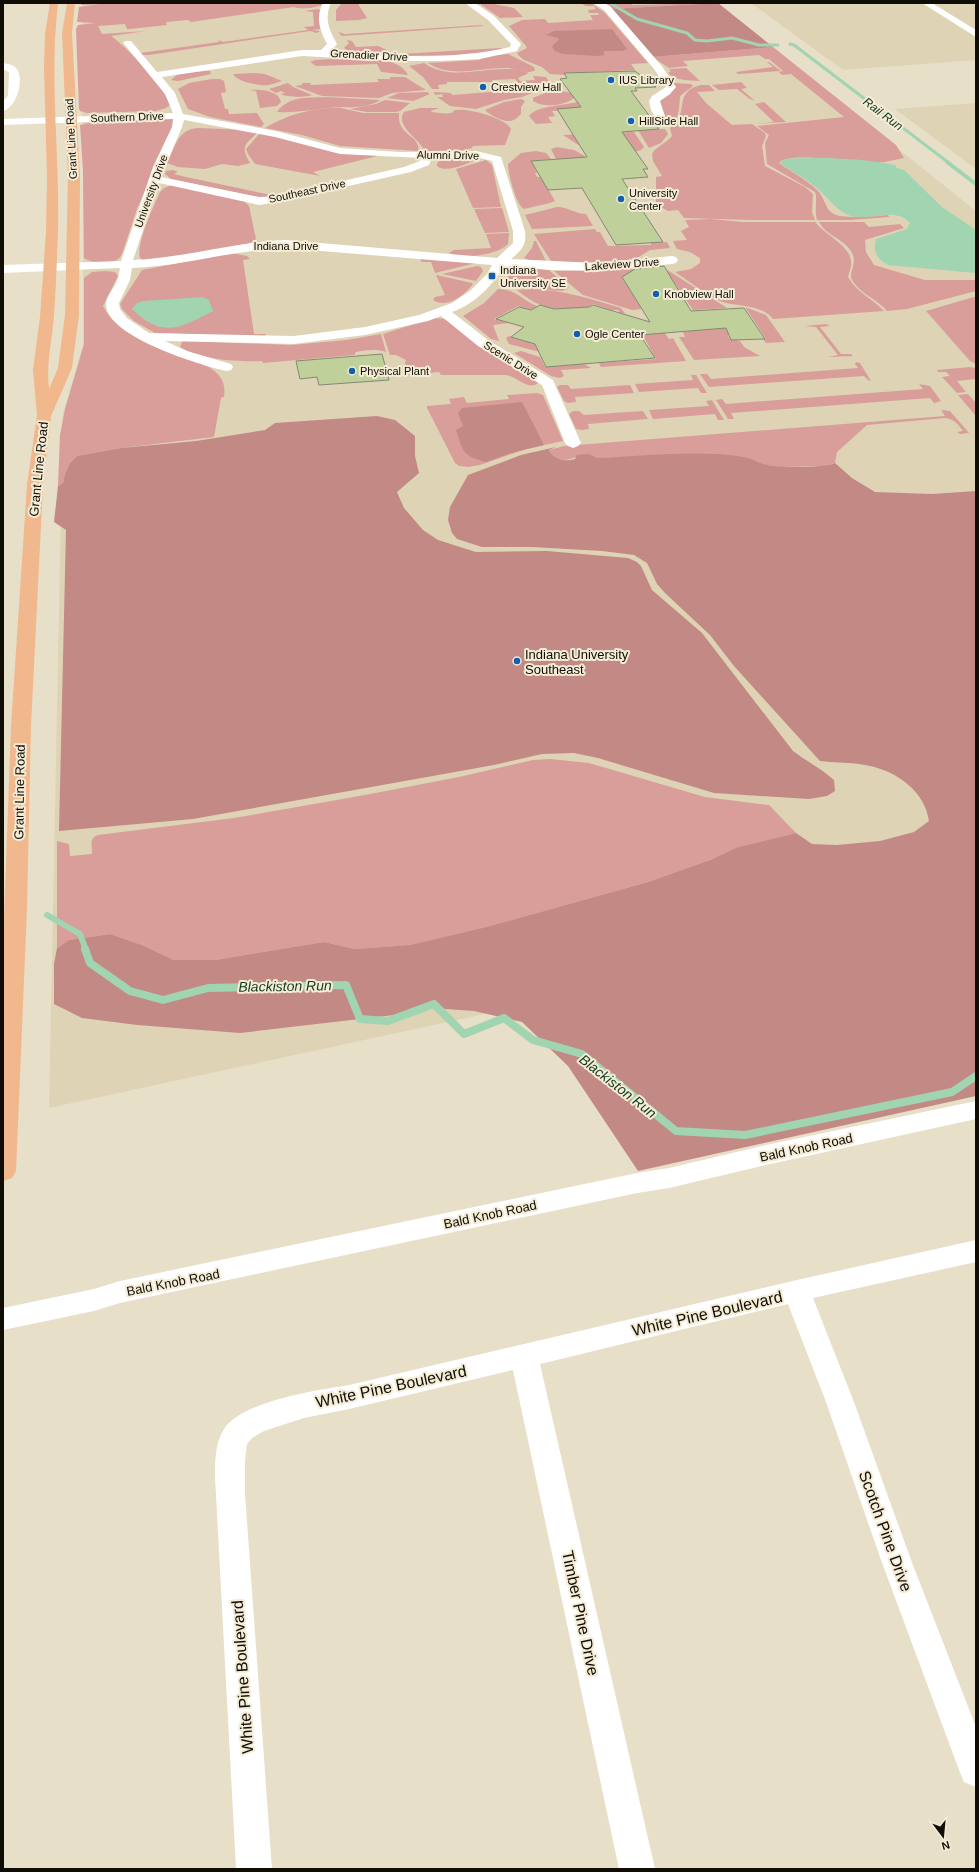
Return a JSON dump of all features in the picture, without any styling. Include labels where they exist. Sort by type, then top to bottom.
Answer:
[{"type":"main road","name":"Grant Line Road","points":[[3,1171],[16,902],[21,726],[28,589],[35,485],[44,415],[40,370],[47,317],[50,268],[53,177],[50,119],[50,34],[54,3]]},
{"type":"main road","name":"Grant Line Road","points":[[44,415],[65,368],[72,315],[74,266],[74,176],[70,119],[67,33],[71,3]]},
{"type":"street","points":[[324,53],[332,44],[324,31],[322,17],[323,10],[327,3]]},
{"type":"street","name":"Grenadier Drive","points":[[156,75],[278,56],[324,53],[362,57],[439,57],[485,54],[514,49],[516,44],[502,29],[469,3]]},
{"type":"street","points":[[597,3],[607,8],[658,67],[669,83],[671,87],[654,100],[655,108],[661,119]]},
{"type":"street","points":[[926,3],[976,34]]},
{"type":"street","points":[[128,44],[170,93],[180,116]]},
{"type":"street","points":[[3,66],[11,68],[14,72],[13,96],[3,108]]},
{"type":"street","name":"Southern Drive","points":[[3,122],[154,115],[180,116]]},
{"type":"street","name":"Alumni Drive","points":[[146,337],[276,341],[318,338],[397,325],[457,306],[476,293],[492,276],[500,262],[514,251],[519,244],[520,239],[496,160],[476,154],[428,155],[340,151],[276,134],[180,116]]},
{"type":"street","name":"University Drive","points":[[180,116],[177,127],[155,179],[126,265],[124,280],[112,303],[112,309],[122,321],[146,337],[182,354],[226,367]]},
{"type":"street","name":"Southeast Drive","points":[[155,179],[259,201],[288,197],[407,170],[425,163],[428,155]]},
{"type":"street","name":"Indiana Drive","points":[[3,269],[126,265],[166,262],[259,245],[285,244],[500,262]]},
{"type":"street","name":"Lakeview Drive","points":[[500,262],[579,267],[672,260]]},
{"type":"street","name":"Scenic Drive","points":[[443,311],[483,343],[548,383],[573,443]]},
{"type":"street","name":"Bald Knob Road","points":[[3,1319],[94,1300],[120,1292],[636,1183],[669,1178],[702,1169],[976,1110]]},
{"type":"street","name":"White Pine Boulevard","points":[[254,1869],[230,1456],[234,1437],[246,1425],[263,1417],[314,1403],[349,1397],[797,1291],[976,1251]]},
{"type":"street","name":"Scotch Pine Drive","points":[[797,1291],[840,1402],[896,1560],[976,1770]]},
{"type":"street","name":"Timber Pine Drive","points":[[524,1356],[637,1869]]},
{"type":"shaded area","points":[[79,3],[325,3],[310,8],[294,7],[191,22],[188,20],[166,22],[167,25],[130,29],[127,29],[125,24],[98,26],[102,34],[146,31],[111,36],[126,48],[145,68],[161,89],[170,105],[156,111],[87,113],[80,111],[79,109],[76,29],[78,25],[96,23],[77,22],[79,7],[99,4],[82,5]]},
{"type":"shaded area","name":"Indiana University Southeast","points":[[84,3],[716,3],[976,211],[976,908],[49,1108],[63,414],[83,345],[83,133],[80,82]]},
{"type":"shaded area","points":[[342,3],[362,3],[358,4],[367,18],[359,20],[336,21],[336,10]]},
{"type":"shaded area","points":[[479,3],[514,8],[523,17],[500,18]]},
{"type":"shaded area","points":[[580,3],[591,3],[605,13],[648,63],[631,64],[635,70],[564,73],[565,75],[550,74],[542,67],[524,60],[518,55],[517,53],[527,48],[509,26],[522,20],[545,19],[548,23],[593,20],[590,15],[599,15],[598,13],[589,13],[588,10],[596,9],[594,6],[586,6]]},
{"type":"shaded area","points":[[601,3],[631,3],[632,5],[718,3],[611,9]]},
{"type":"shaded area","points":[[718,3],[773,47],[652,57],[611,9]]},
{"type":"shaded area","points":[[751,3],[976,3],[976,60],[843,70]]},
{"type":"shaded area","points":[[317,9],[321,10],[322,29],[312,30],[320,31],[317,33],[310,31],[149,55],[142,55],[140,53],[219,42],[218,40],[223,42],[308,30],[304,27],[314,26],[313,12],[305,11]]},
{"type":"shaded area","points":[[483,26],[342,36],[338,32],[345,34]]},
{"type":"shaded area","points":[[612,29],[627,49],[622,51],[604,51],[604,55],[599,56],[563,54],[555,51],[552,46],[559,40],[558,38],[546,35],[554,31]]},
{"type":"shaded area","points":[[347,40],[352,41],[356,47],[378,46],[387,50],[371,54],[348,51],[344,48],[349,43]]},
{"type":"shaded area","points":[[773,47],[896,145],[904,158],[885,162],[876,162],[811,157],[785,159],[779,163],[808,182],[817,190],[832,213],[851,217],[888,215],[889,217],[850,220],[817,220],[815,192],[767,164],[765,143],[769,135],[757,126],[844,117],[791,74],[782,75],[779,72],[783,71],[769,59],[765,59],[759,55],[683,61],[688,66],[669,68],[652,57]]},
{"type":"shaded area","points":[[500,48],[506,50],[454,55],[401,56],[400,54]]},
{"type":"shaded area","points":[[508,54],[534,67],[535,70],[526,72],[508,68],[498,68],[457,71],[437,68],[428,63],[480,60],[479,57]]},
{"type":"shaded area","points":[[351,58],[374,59],[390,62],[404,69],[408,75],[381,72],[377,64],[316,66],[310,62],[315,60]]},
{"type":"shaded area","points":[[767,62],[781,71],[738,74],[736,72],[773,67]]},
{"type":"shaded area","points":[[424,63],[436,69],[449,72],[503,69],[516,70],[529,73],[518,78],[520,81],[535,80],[533,76],[546,77],[550,83],[518,83],[515,79],[492,80],[493,82],[447,82],[447,84],[438,85],[439,89],[432,89],[423,77],[409,66]]},
{"type":"shaded area","points":[[686,68],[700,81],[679,79],[668,73],[671,71],[669,69]]},
{"type":"shaded area","points":[[210,71],[211,74],[178,81],[171,80],[178,74]]},
{"type":"shaded area","points":[[233,74],[265,74],[282,81],[269,85],[260,85],[239,79]]},
{"type":"shaded area","points":[[390,77],[405,77],[426,90],[392,93],[379,98],[322,96],[295,86],[302,85],[302,83],[310,83],[311,85],[379,82],[377,79],[390,79]]},
{"type":"shaded area","points":[[220,79],[224,81],[226,92],[221,93],[225,109],[228,109],[229,114],[257,113],[264,124],[261,127],[210,117],[188,109],[178,89],[189,83]]},
{"type":"shaded area","points":[[741,82],[747,88],[741,89],[755,101],[737,89],[719,90],[712,85]]},
{"type":"shaded area","points":[[288,83],[293,87],[312,95],[300,97],[287,96],[280,94],[285,93],[281,91],[276,93],[269,89]]},
{"type":"shaded area","points":[[674,83],[691,84],[693,86],[680,96],[677,117],[673,124],[669,127],[661,113],[660,98],[673,90]]},
{"type":"shaded area","points":[[701,85],[709,85],[715,91],[697,92],[706,103],[732,125],[752,124],[765,133],[766,136],[762,146],[765,166],[805,187],[813,194],[812,212],[815,220],[684,218],[678,210],[668,211],[656,204],[656,177],[662,176],[653,161],[652,154],[672,136],[670,128],[676,123],[679,117],[686,93],[692,88]]},
{"type":"shaded area","points":[[528,89],[532,91],[532,93],[476,109],[450,106],[437,97],[443,97],[442,94],[435,95],[434,92],[451,93],[452,95]]},
{"type":"shaded area","points":[[249,90],[268,91],[277,95],[281,102],[277,106],[260,108],[256,91]]},
{"type":"shaded area","points":[[561,91],[572,93],[575,97],[566,102],[554,105],[543,105],[533,101],[533,98],[545,93]]},
{"type":"shaded area","points":[[427,92],[430,94],[413,101],[387,98],[399,93]]},
{"type":"shaded area","points":[[327,97],[380,100],[361,106],[296,112],[277,112],[293,100],[300,98]]},
{"type":"shaded area","points":[[521,99],[525,101],[521,107],[521,114],[516,119],[511,121],[492,116],[485,110],[504,102]]},
{"type":"shaded area","points":[[385,100],[410,103],[400,111],[396,112],[367,112],[350,109],[376,104]]},
{"type":"shaded area","points":[[577,102],[598,102],[591,107],[568,108],[568,110],[552,111],[555,116],[548,117],[552,123],[536,124],[529,116],[533,112],[551,106]]},
{"type":"shaded area","points":[[764,102],[786,122],[755,124],[774,122],[755,104]]},
{"type":"shaded area","points":[[976,103],[976,169],[895,109]]},
{"type":"shaded area","points":[[341,108],[363,113],[399,113],[399,121],[401,126],[404,131],[415,140],[419,151],[340,146],[302,135],[265,128],[282,119],[302,112]]},
{"type":"shaded area","points":[[420,108],[440,108],[430,111],[440,113],[451,113],[455,110],[477,112],[502,121],[511,129],[505,145],[473,146],[468,150],[425,151],[408,132],[402,122],[404,112]]},
{"type":"shaded area","points":[[174,118],[172,131],[157,159],[120,257],[115,261],[106,263],[87,260],[84,258],[83,171],[80,125],[94,122]]},
{"type":"shaded area","points":[[192,129],[248,130],[258,132],[245,146],[245,153],[250,163],[238,166],[222,164],[205,169],[178,167],[167,163],[175,145],[182,135]]},
{"type":"shaded area","points":[[665,129],[668,134],[661,143],[649,148],[639,132],[639,130]]},
{"type":"shaded area","points":[[634,132],[644,147],[635,152],[580,146],[563,135]]},
{"type":"shaded area","points":[[260,133],[311,145],[391,156],[377,156],[313,172],[320,176],[255,164],[246,149]]},
{"type":"shaded area","points":[[557,147],[574,150],[585,156],[583,158],[556,159],[551,149]]},
{"type":"shaded area","points":[[536,151],[546,153],[551,159],[531,161],[537,173],[535,173],[537,177],[541,177],[555,201],[524,209],[518,202],[515,195],[509,174],[508,164],[521,153]]},
{"type":"shaded area","points":[[784,159],[854,159],[895,165],[897,168],[904,170],[942,207],[976,230],[976,273],[888,265],[876,254],[876,239],[907,229],[910,223],[897,215],[856,217],[848,215],[838,209],[813,185],[780,163]]},
{"type":"shaded area","points":[[441,160],[477,160],[446,169],[437,166],[437,163]]},
{"type":"shaded area","points":[[486,160],[492,165],[501,207],[473,208],[456,169]]},
{"type":"shaded area","points":[[173,170],[178,172],[174,174],[186,177],[271,195],[277,193],[283,195],[270,198],[258,197],[171,179],[165,174],[166,171]]},
{"type":"shaded area","points":[[172,185],[244,201],[249,206],[256,239],[250,243],[189,256],[145,261],[141,259],[139,254],[142,237],[160,192],[164,188]]},
{"type":"shaded area","points":[[557,207],[586,214],[593,226],[532,229],[525,215]]},
{"type":"shaded area","points":[[502,208],[509,232],[485,233],[474,209]]},
{"type":"shaded area","points":[[711,219],[743,222],[815,222],[847,251],[850,256],[851,264],[848,277],[852,283],[884,311],[773,319],[768,314],[756,308],[729,304],[718,300],[675,272],[691,269],[700,263],[700,258],[690,252],[677,249],[673,241],[687,240],[681,231],[689,227],[685,220]]},
{"type":"shaded area","points":[[819,222],[864,222],[869,227],[900,224],[904,228],[865,240],[866,252],[874,265],[925,280],[976,280],[976,291],[907,309],[887,311],[855,285],[851,277],[854,261],[851,252],[847,246],[825,230]]},
{"type":"shaded area","points":[[595,229],[597,232],[600,232],[608,246],[651,245],[651,243],[667,242],[670,248],[650,250],[637,258],[621,261],[576,263],[551,261],[534,234]]},
{"type":"shaded area","points":[[509,233],[508,244],[503,248],[488,254],[462,256],[449,253],[454,250],[491,248],[486,234]]},
{"type":"shaded area","points":[[534,241],[536,241],[546,261],[529,260],[524,258],[532,248]]},
{"type":"shaded area","points":[[232,253],[247,256],[250,259],[243,260],[254,334],[266,334],[264,337],[155,333],[134,321],[122,309],[120,304],[142,270]]},
{"type":"shaded area","points":[[420,260],[476,263],[435,273],[431,262],[422,262]]},
{"type":"shaded area","points":[[477,266],[481,267],[483,271],[476,281],[442,274]]},
{"type":"shaded area","points":[[527,268],[548,269],[569,288],[562,291],[499,287],[513,270]]},
{"type":"shaded area","points":[[626,268],[647,272],[625,275],[623,279],[642,309],[632,310],[583,295],[554,271]]},
{"type":"shaded area","points":[[659,270],[669,271],[727,308],[693,310],[668,273],[655,274]]},
{"type":"shaded area","points":[[92,272],[115,272],[118,276],[103,306],[111,318],[135,337],[150,345],[209,367],[220,376],[222,380],[224,397],[221,398],[214,437],[121,448],[77,456],[70,463],[63,483],[58,486],[60,435],[65,409],[84,344],[84,278]]},
{"type":"shaded area","points":[[436,275],[473,284],[455,300],[444,303],[438,302],[433,300],[435,297],[445,295]]},
{"type":"shaded area","points":[[498,289],[515,293],[537,306],[531,310],[518,306],[494,319],[509,323],[493,325],[499,341],[491,339],[463,316],[484,303]]},
{"type":"shaded area","points":[[530,289],[557,291],[596,300],[621,308],[625,313],[620,313],[618,310],[612,310],[593,304],[589,307],[559,309],[551,308],[535,303],[517,290]]},
{"type":"shaded area","points":[[203,297],[209,300],[213,311],[191,322],[172,328],[153,324],[132,309],[137,303],[144,301]]},
{"type":"shaded area","points":[[974,297],[976,299],[976,364],[970,361],[926,311]]},
{"type":"shaded area","points":[[745,307],[766,315],[785,342],[766,343],[763,339],[766,339]]},
{"type":"shaded area","points":[[433,318],[446,319],[538,383],[535,385],[527,385],[506,375],[441,375],[439,372],[409,375],[405,363],[406,360],[396,355],[390,355],[383,334]]},
{"type":"shaded area","points":[[826,324],[830,326],[820,327],[841,354],[851,354],[853,356],[828,357],[838,355],[816,327],[805,326]]},
{"type":"shaded area","points":[[739,326],[728,335],[729,338],[740,341],[744,347],[760,356],[694,360],[679,337],[685,337],[683,332],[688,332],[687,330]]},
{"type":"shaded area","points":[[665,333],[669,339],[673,338],[686,361],[601,367],[599,363],[656,359],[642,334]]},
{"type":"shaded area","points":[[381,334],[386,352],[379,350],[367,350],[356,352],[354,355],[263,363],[262,361],[220,359],[198,355],[180,347],[182,342],[185,341],[291,345],[347,340]]},
{"type":"shaded area","points":[[509,336],[534,344],[539,341],[540,352],[509,344],[506,338]]},
{"type":"shaded area","points":[[521,351],[540,357],[545,367],[584,364],[591,368],[561,370],[564,376],[560,378],[551,376],[514,353]]},
{"type":"shaded area","points":[[856,362],[860,363],[871,381],[864,376],[709,387],[700,374],[707,374],[711,379],[858,368],[855,364]]},
{"type":"shaded area","points":[[970,367],[976,368],[976,379],[957,381],[966,392],[957,393],[942,377],[950,376],[946,372],[938,372],[937,370]]},
{"type":"shaded area","points":[[691,375],[696,375],[707,393],[701,393],[698,388],[639,392],[635,384],[693,380]]},
{"type":"shaded area","points":[[919,384],[930,386],[941,401],[934,403],[930,398],[731,413],[734,419],[728,419],[716,400],[722,399],[726,404],[923,389]]},
{"type":"shaded area","points":[[560,385],[568,385],[571,389],[630,385],[634,393],[575,397],[576,402],[568,403],[564,401],[557,387]]},
{"type":"shaded area","points":[[537,393],[543,395],[563,441],[526,449],[480,465],[468,467],[459,466],[455,463],[427,408],[427,406],[451,404],[449,399],[464,397],[467,403],[509,399],[507,395]]},
{"type":"shaded area","points":[[968,394],[976,403],[976,416],[958,395]]},
{"type":"shaded area","points":[[712,400],[724,420],[718,420],[715,414],[653,419],[649,410],[709,406],[706,401]]},
{"type":"shaded area","points":[[522,402],[544,445],[511,453],[486,462],[478,460],[465,452],[462,448],[456,430],[463,426],[458,413],[462,408]]},
{"type":"shaded area","points":[[941,410],[950,411],[969,433],[960,434],[957,432],[963,431],[957,424],[951,419],[945,418],[867,425],[837,452],[835,463],[824,466],[781,467],[767,465],[741,456],[598,458],[586,455],[571,459],[559,460],[551,456],[549,450],[564,446],[945,416]]},
{"type":"shaded area","points":[[573,411],[579,411],[584,415],[643,411],[648,419],[588,424],[589,429],[582,430],[576,429],[569,414]]},
{"type":"shaded area","points":[[377,416],[395,420],[415,436],[415,456],[419,473],[397,492],[404,508],[423,530],[438,540],[476,552],[547,551],[628,558],[637,562],[641,566],[652,590],[702,633],[793,751],[834,780],[835,791],[827,796],[809,799],[714,793],[598,758],[574,753],[542,754],[494,765],[193,819],[59,831],[66,530],[54,522],[58,486],[63,483],[70,463],[77,456],[121,448],[196,441],[265,430],[275,423]]},
{"type":"shaded area","points":[[556,447],[549,450],[550,453],[558,459],[565,460],[575,459],[577,455],[588,454],[598,458],[668,454],[722,454],[743,457],[764,464],[782,467],[813,467],[835,463],[852,478],[875,492],[932,494],[976,491],[976,1096],[638,1171],[568,1066],[522,1022],[474,1011],[432,1008],[403,1014],[240,1033],[137,1025],[82,1018],[54,1004],[54,964],[57,948],[69,940],[110,934],[142,945],[174,960],[215,960],[324,942],[355,949],[410,945],[486,927],[648,882],[710,860],[738,847],[796,833],[812,844],[837,845],[880,841],[914,832],[929,821],[922,801],[916,792],[900,778],[880,769],[864,765],[820,761],[734,666],[710,635],[657,584],[647,563],[634,555],[602,551],[532,547],[482,547],[457,539],[452,533],[448,520],[450,507],[468,475],[521,455]]},
{"type":"shaded area","points":[[550,759],[589,763],[705,797],[769,805],[796,833],[738,847],[710,860],[648,882],[486,927],[411,945],[355,949],[324,942],[215,960],[174,960],[142,945],[110,934],[69,940],[57,948],[57,841],[69,844],[70,856],[92,854],[92,840],[98,835],[234,818],[459,777],[533,760]]},
{"type":"building","points":[[635,71],[656,87],[635,88],[637,91],[631,91],[659,129],[622,132],[648,169],[643,169],[648,177],[622,179],[663,242],[616,245],[582,188],[548,190],[531,161],[587,157],[557,109],[581,107],[560,79],[567,78],[564,73]]},
{"type":"building","points":[[664,266],[691,311],[744,308],[765,339],[731,340],[726,328],[640,335],[655,358],[546,367],[535,344],[511,337],[524,327],[496,319],[519,307],[531,310],[540,305],[554,309],[589,307],[593,305],[650,322],[622,277],[635,269]]},
{"type":"building","name":"Physical Plant","points":[[382,354],[389,380],[319,385],[317,377],[300,379],[296,361]]},
{"type":"waterway","name":"Rail Run","points":[[610,3],[637,19],[687,33],[695,40],[707,41],[732,38],[759,45],[778,45]]},
{"type":"waterway","name":"Rail Run","points":[[790,44],[794,45],[949,163]]},
{"type":"waterway","name":"Rail Run","points":[[947,162],[976,184]]},
{"type":"waterway","name":"Blackiston Run","points":[[47,915],[80,934],[86,950]]},
{"type":"waterway","name":"Blackiston Run","points":[[85,949],[90,963],[130,991],[163,1000],[208,988],[346,985],[360,1019],[388,1021],[434,1004],[464,1034],[504,1018],[533,1040],[582,1054],[676,1131],[745,1135],[952,1092],[976,1076]]},
{"type":"place","name":"IUS Library","points":[[611,80]]},
{"type":"place","name":"Crestview Hall","points":[[483,87]]},
{"type":"place","name":"HillSide Hall","points":[[631,121]]},
{"type":"place","name":"University Center","points":[[621,199]]},
{"type":"place","name":"Indiana University SE","points":[[492,276]]},
{"type":"place","name":"Knobview Hall","points":[[656,294]]},
{"type":"place","name":"Ogle Center","points":[[577,334]]},
{"type":"place","name":"Physical Plant","points":[[352,371]]},
{"type":"place","name":"Indiana University Southeast","points":[[517,661]]}]
